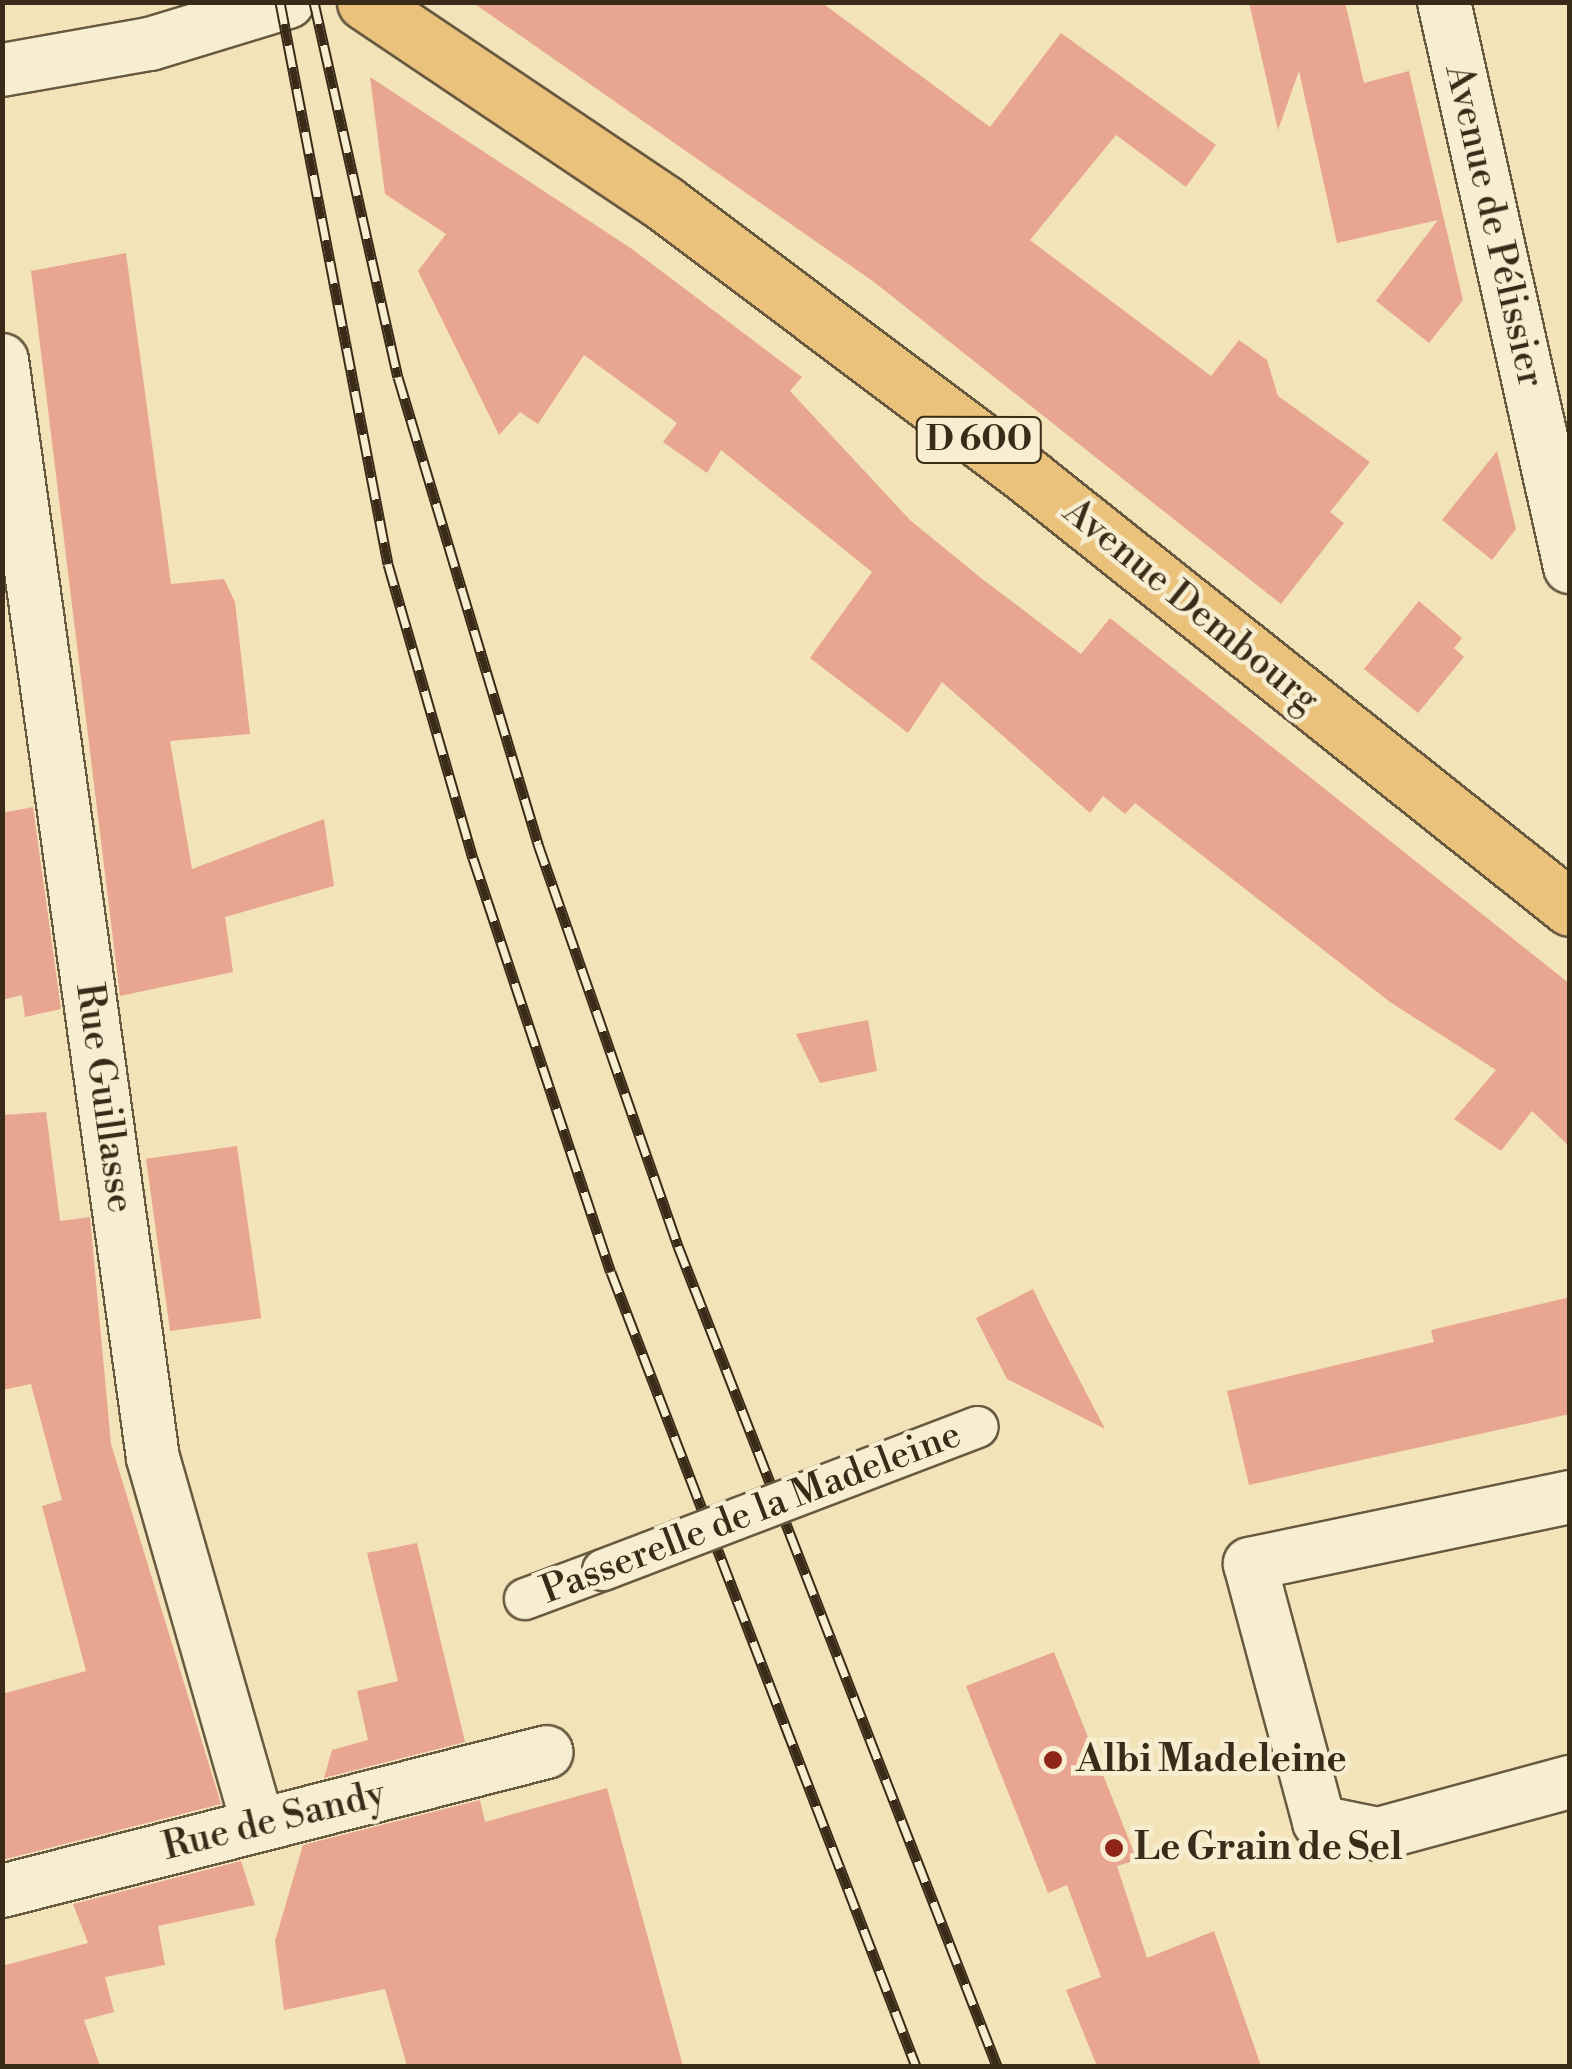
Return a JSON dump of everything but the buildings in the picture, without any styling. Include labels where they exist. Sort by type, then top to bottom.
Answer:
[{"type":"main road","name":"Avenue Dembourg","points":[[365,2],[664,204],[1030,478],[1570,908]]},
{"type":"street","points":[[2,70],[150,44],[288,2]]},
{"type":"street","name":"Avenue de Pélissier","points":[[1444,2],[1570,567]]},
{"type":"street","name":"Rue Guillasse","points":[[2,360],[153,1458],[258,1825]]},
{"type":"street","name":"Passerelle de la Madeleine","points":[[525,1599],[978,1427]]},
{"type":"street","points":[[1570,1497],[1250,1564],[1320,1822],[1378,1834],[1570,1782]]},
{"type":"street","name":"Rue de Sandy","points":[[2,1892],[547,1752]]},
{"type":"railway","points":[[280,2],[388,564],[473,858],[611,1272],[916,2066]]},
{"type":"railway","points":[[314,2],[398,377],[538,844],[678,1246],[997,2066]]},
{"type":"place","name":"Albi Madeleine","points":[[1053,1760]]},
{"type":"place","name":"Le Grain de Sel","points":[[1114,1848]]}]
